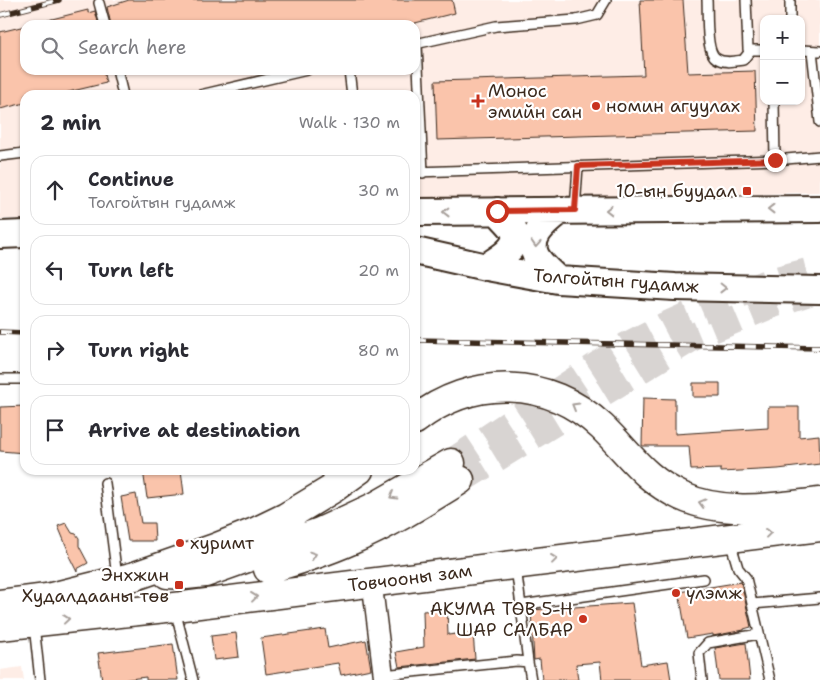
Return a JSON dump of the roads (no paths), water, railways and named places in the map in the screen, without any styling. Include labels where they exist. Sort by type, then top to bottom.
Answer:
[{"type":"highway","points":[[420,416],[436,405],[462,394],[492,388],[531,389],[556,397],[582,411],[603,428],[647,474],[658,483],[683,497],[696,502],[723,507],[775,507],[820,502]]},
{"type":"highway","points":[[153,571],[170,575],[205,572],[320,532],[456,472],[411,510],[354,539],[315,555],[206,589],[181,606]]},
{"type":"highway","points":[[0,604],[47,598],[153,571],[255,532],[286,517],[329,479],[342,475]]},
{"type":"highway","name":"Товчооны зам","points":[[0,626],[372,583],[820,527]]},
{"type":"main road","points":[[420,212],[820,209]]},
{"type":"main road","points":[[558,280],[536,256],[535,240],[544,225],[568,210]]},
{"type":"main road","points":[[486,266],[509,251],[515,240],[513,229],[497,211]]},
{"type":"main road","points":[[0,235],[20,234]]},
{"type":"main road","name":"Толгойтын гудамж","points":[[420,252],[558,280],[675,287],[820,290]]},
{"type":"street","points":[[372,583],[383,678]]},
{"type":"lane","points":[[420,43],[496,26],[576,20],[596,15],[606,0]]},
{"type":"lane","points":[[708,0],[709,50],[716,59],[728,62],[743,60],[751,50]]},
{"type":"lane","points":[[746,0],[748,46],[751,50]]},
{"type":"lane","points":[[790,0],[790,15]]},
{"type":"lane","points":[[99,3],[104,20]]},
{"type":"lane","points":[[751,50],[760,50]]},
{"type":"lane","points":[[816,51],[820,122]]},
{"type":"lane","points":[[118,75],[122,90]]},
{"type":"lane","points":[[221,90],[286,75]]},
{"type":"lane","points":[[350,75],[352,90]]},
{"type":"lane","points":[[417,75],[417,90]]},
{"type":"lane","points":[[774,105],[775,160]]},
{"type":"lane","points":[[0,156],[20,154]]},
{"type":"lane","points":[[420,173],[775,160],[820,156]]},
{"type":"lane","points":[[568,210],[578,166]]},
{"type":"lane","points":[[0,379],[20,379]]},
{"type":"lane","points":[[105,483],[118,580]]},
{"type":"lane","points":[[729,538],[738,568],[746,578],[770,680]]},
{"type":"lane","points":[[516,564],[531,680]]},
{"type":"lane","points":[[521,605],[704,579]]},
{"type":"lane","points":[[752,604],[820,598]]},
{"type":"lane","points":[[181,606],[193,680]]},
{"type":"lane","points":[[34,623],[40,680]]},
{"type":"lane","points":[[702,680],[699,653],[708,643],[759,634]]},
{"type":"lane","points":[[383,678],[517,661],[528,662]]},
{"type":"tunnel","points":[[451,463],[627,346],[665,326],[769,282],[820,269]]},
{"type":"tunnel","points":[[460,480],[693,337],[770,305],[812,291]]},
{"type":"railway","points":[[0,15],[59,0]]},
{"type":"railway","points":[[0,332],[20,333]]},
{"type":"railway","points":[[420,340],[820,348]]},
{"type":"place","name":"Монос эмийн сан","points":[[478,101]]},
{"type":"place","name":"номин агуулах","points":[[596,106]]},
{"type":"place","name":"10-ын буудал","points":[[747,191]]},
{"type":"place","name":"хуримт","points":[[180,543]]},
{"type":"place","name":"Энхжин Худалдааны төв","points":[[179,585]]},
{"type":"place","name":"үлэмж","points":[[676,593]]},
{"type":"place","name":"АКУМА ТӨВ 5-Н ШАР САЛБАР","points":[[583,619]]}]
